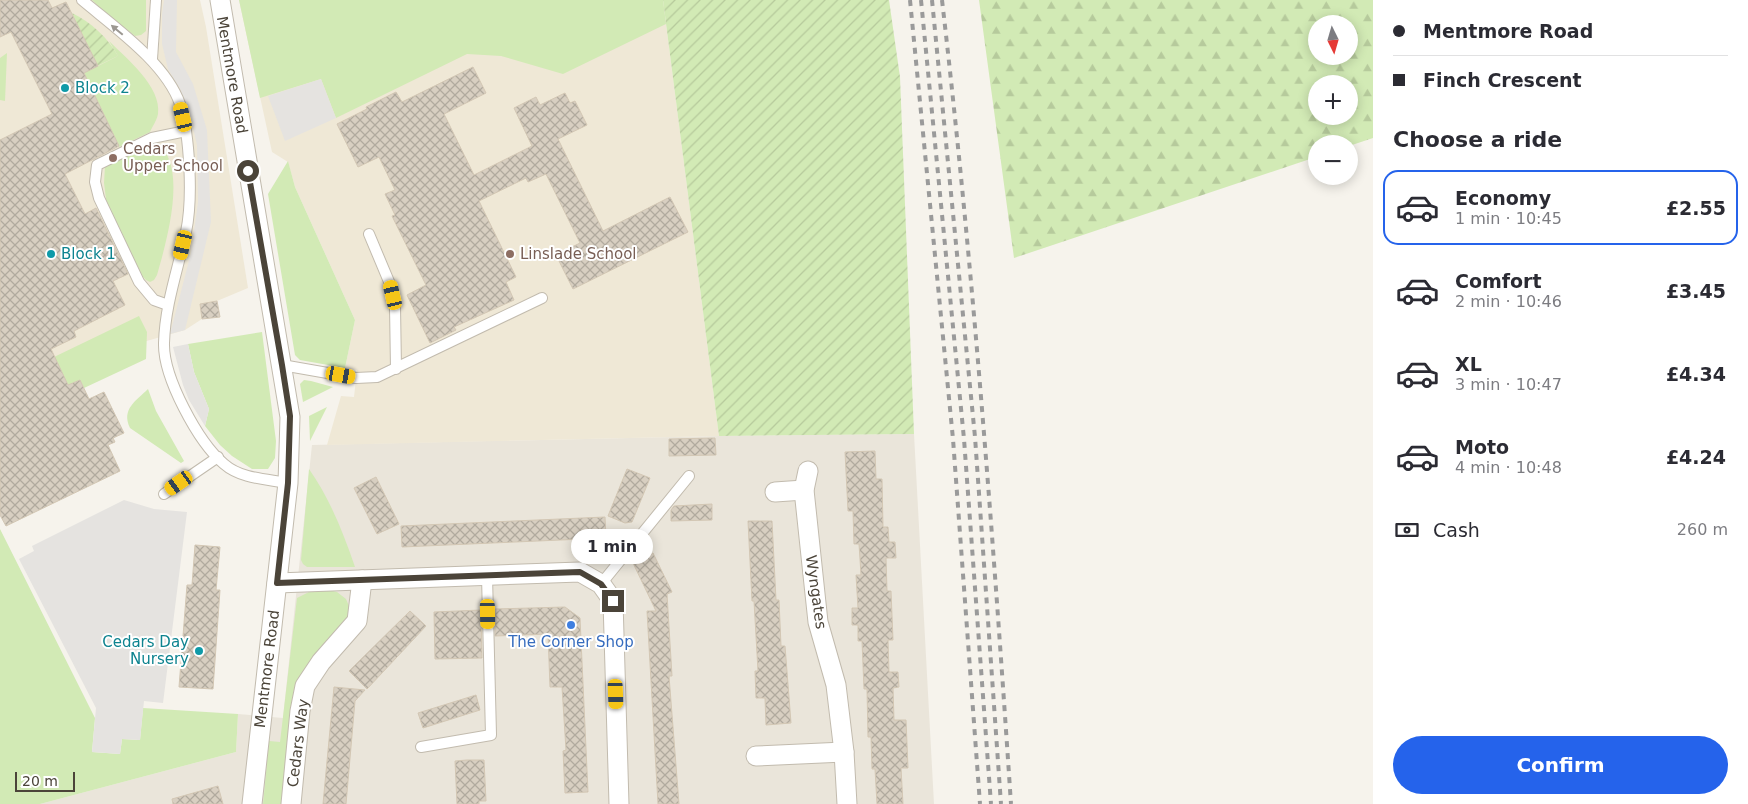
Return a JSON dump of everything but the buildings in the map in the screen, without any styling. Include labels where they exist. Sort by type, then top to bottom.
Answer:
[{"type":"street","name":"Mentmore Road","points":[[220,0],[290,416],[288,483],[252,804]]},
{"type":"street","name":"Wyngates","points":[[808,471],[804,490],[818,622],[836,684],[844,752],[847,804]]},
{"type":"street","points":[[775,492],[804,490]]},
{"type":"street","points":[[277,583],[580,572],[601,584],[613,601],[619,804]]},
{"type":"street","name":"Cedars Way","points":[[291,804],[300,711],[306,686],[321,662],[357,621],[362,580]]},
{"type":"street","points":[[756,756],[844,752]]},
{"type":"lane","points":[[82,0],[152,59],[164,75],[179,102],[186,131],[189,202],[186,229],[168,305],[164,346],[172,380],[185,412],[224,464],[251,478],[288,483]]},
{"type":"lane","points":[[152,59],[156,0]]},
{"type":"lane","points":[[168,305],[154,300],[138,282],[99,198],[95,182],[97,165],[152,138],[186,131]]},
{"type":"lane","points":[[368,234],[390,284],[395,306],[396,370]]},
{"type":"lane","points":[[282,365],[356,378],[377,377],[396,370],[542,298]]},
{"type":"lane","points":[[164,494],[218,457]]},
{"type":"lane","points":[[601,584],[689,476]]},
{"type":"lane","points":[[421,747],[491,735],[487,576]]},
{"type":"shaded area","name":"Cedars Upper School","points":[[0,0],[200,0],[248,288],[217,301],[200,304],[202,319],[185,330],[0,383]]},
{"type":"shaded area","points":[[164,0],[177,0],[176,52],[193,84],[207,130],[211,222],[185,330],[170,334],[191,253],[198,202],[197,145],[190,115],[180,89],[168,69],[162,44]]},
{"type":"shaded area","name":"Linslade School","points":[[239,0],[663,0],[719,436],[327,445],[341,396],[354,397],[357,370],[345,368],[355,320],[295,187],[288,162],[272,152]]},
{"type":"shaded area","points":[[321,79],[336,118],[285,141],[268,96]]},
{"type":"shaded area","points":[[188,344],[194,372],[209,409],[205,426],[189,400],[173,347]]},
{"type":"shaded area","points":[[914,434],[934,804],[40,804],[236,752],[238,714],[283,718],[312,445],[719,436]]},
{"type":"shaded area","points":[[124,500],[154,509],[187,512],[163,703],[144,701],[140,740],[122,739],[120,754],[92,752],[96,708],[19,559],[34,551],[32,546]]},
{"type":"green space","points":[[92,0],[146,0],[146,31],[141,35],[135,36]]},
{"type":"green space","points":[[239,0],[663,0],[666,24],[563,74],[501,56],[467,54],[336,118],[321,79],[260,98]]},
{"type":"green space","points":[[663,0],[889,0],[900,77],[914,434],[719,436]]},
{"type":"green space","points":[[979,0],[1373,0],[1373,138],[1358,143],[1358,135],[1308,135],[1308,160],[1014,258]]},
{"type":"green space","points":[[72,13],[98,31],[118,56],[97,66]]},
{"type":"green space","points":[[109,41],[133,64],[149,84],[158,104],[158,114],[150,132],[119,147],[84,73],[118,56]]},
{"type":"green space","points":[[7,53],[5,101],[0,100],[0,58]]},
{"type":"green space","points":[[157,143],[167,154],[172,169],[172,206],[157,275],[150,282],[142,276],[107,207],[104,183],[105,166],[148,145]]},
{"type":"green space","points":[[288,161],[295,187],[355,320],[345,368],[300,360],[295,355],[268,194]]},
{"type":"green space","points":[[139,316],[147,332],[146,359],[84,388],[80,380],[68,385],[54,357]]},
{"type":"green space","points":[[262,332],[276,441],[275,458],[268,469],[252,469],[232,456],[220,445],[205,426],[209,409],[194,372],[188,344]]},
{"type":"green space","points":[[304,380],[333,387],[303,402],[300,384]]},
{"type":"green space","points":[[148,389],[156,411],[184,461],[181,463],[130,428],[127,416],[129,410]]},
{"type":"green space","points":[[327,407],[310,441],[309,416]]},
{"type":"green space","points":[[309,469],[335,516],[355,567],[307,567],[301,560]]},
{"type":"green space","points":[[0,529],[95,718],[92,752],[120,754],[122,739],[140,740],[143,708],[238,714],[236,752],[40,804],[0,804]]},
{"type":"green space","points":[[324,589],[337,592],[346,599],[349,606],[349,618],[315,658],[283,804],[263,804],[269,741],[280,742],[297,598],[313,590]]},
{"type":"railway","points":[[910,0],[953,439],[980,804]]},
{"type":"railway","points":[[921,0],[964,439],[991,804]]},
{"type":"railway","points":[[932,0],[975,437],[1001,804]]},
{"type":"railway","points":[[942,0],[981,402],[1011,804]]},
{"type":"place","name":"Block 2","points":[[65,88]]},
{"type":"place","name":"Cedars Upper School","points":[[113,158]]},
{"type":"place","name":"Block 1","points":[[51,254]]},
{"type":"place","name":"Linslade School","points":[[510,254]]},
{"type":"place","name":"The Corner Shop","points":[[571,625]]},
{"type":"place","name":"Cedars Day Nursery","points":[[199,651]]},
{"type":"route","points":[[248,171],[290,416],[288,483],[277,583],[580,572],[601,584],[613,601]]}]
